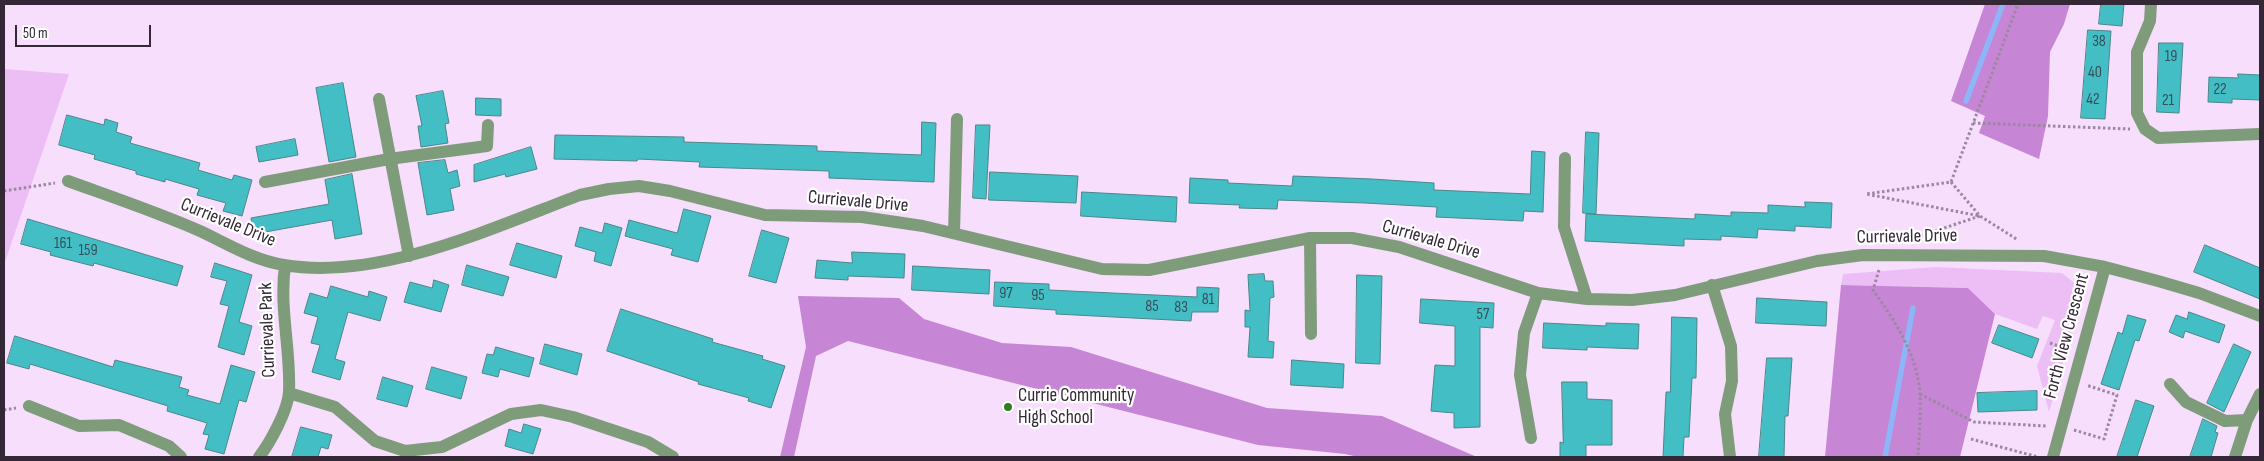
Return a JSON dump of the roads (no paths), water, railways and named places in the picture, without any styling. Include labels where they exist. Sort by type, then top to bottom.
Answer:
[{"type":"street","points":[[2151,4],[2150,21],[2137,52],[2137,113],[2145,129],[2158,138],[2260,134]]},
{"type":"street","points":[[379,99],[409,256]]},
{"type":"street","points":[[954,233],[957,119]]},
{"type":"street","points":[[265,182],[389,159],[487,146],[488,125]]},
{"type":"street","points":[[1565,158],[1564,227],[1587,300]]},
{"type":"street","name":"Currievale Drive","points":[[68,181],[199,231],[254,258],[285,265],[338,269],[409,256],[580,196],[609,189],[639,186],[670,191],[765,215],[862,217],[923,226],[1102,269],[1149,270],[1310,238],[1352,238],[1399,247],[1538,293],[1587,300],[1632,300],[1675,295],[1817,261],[1884,254],[2044,256],[2105,267]]},
{"type":"street","points":[[1310,238],[1311,334]]},
{"type":"street","name":"Currievale Park","points":[[259,457],[273,438],[289,394],[282,290],[285,265]]},
{"type":"street","name":"Forth View Crescent","points":[[2053,457],[2105,267],[2199,293],[2260,316]]},
{"type":"street","points":[[1712,285],[1731,346],[1732,381],[1725,414],[1730,457]]},
{"type":"street","points":[[1530,438],[1520,375],[1524,333],[1538,293]]},
{"type":"street","points":[[2170,384],[2186,402],[2225,421],[2248,420]]},
{"type":"street","name":"Currievale Park","points":[[289,394],[335,408],[376,441],[405,451],[442,447],[511,414],[541,410],[573,416],[648,442],[673,457]]},
{"type":"street","points":[[2235,457],[2248,420],[2260,394]]},
{"type":"street","points":[[29,406],[78,426],[119,425],[169,446],[181,457]]},
{"type":"waterway","points":[[1966,101],[2003,4]]},
{"type":"waterway","points":[[1885,457],[1913,308]]},
{"type":"place","name":"Currie Community High School","points":[[1008,407]]}]
